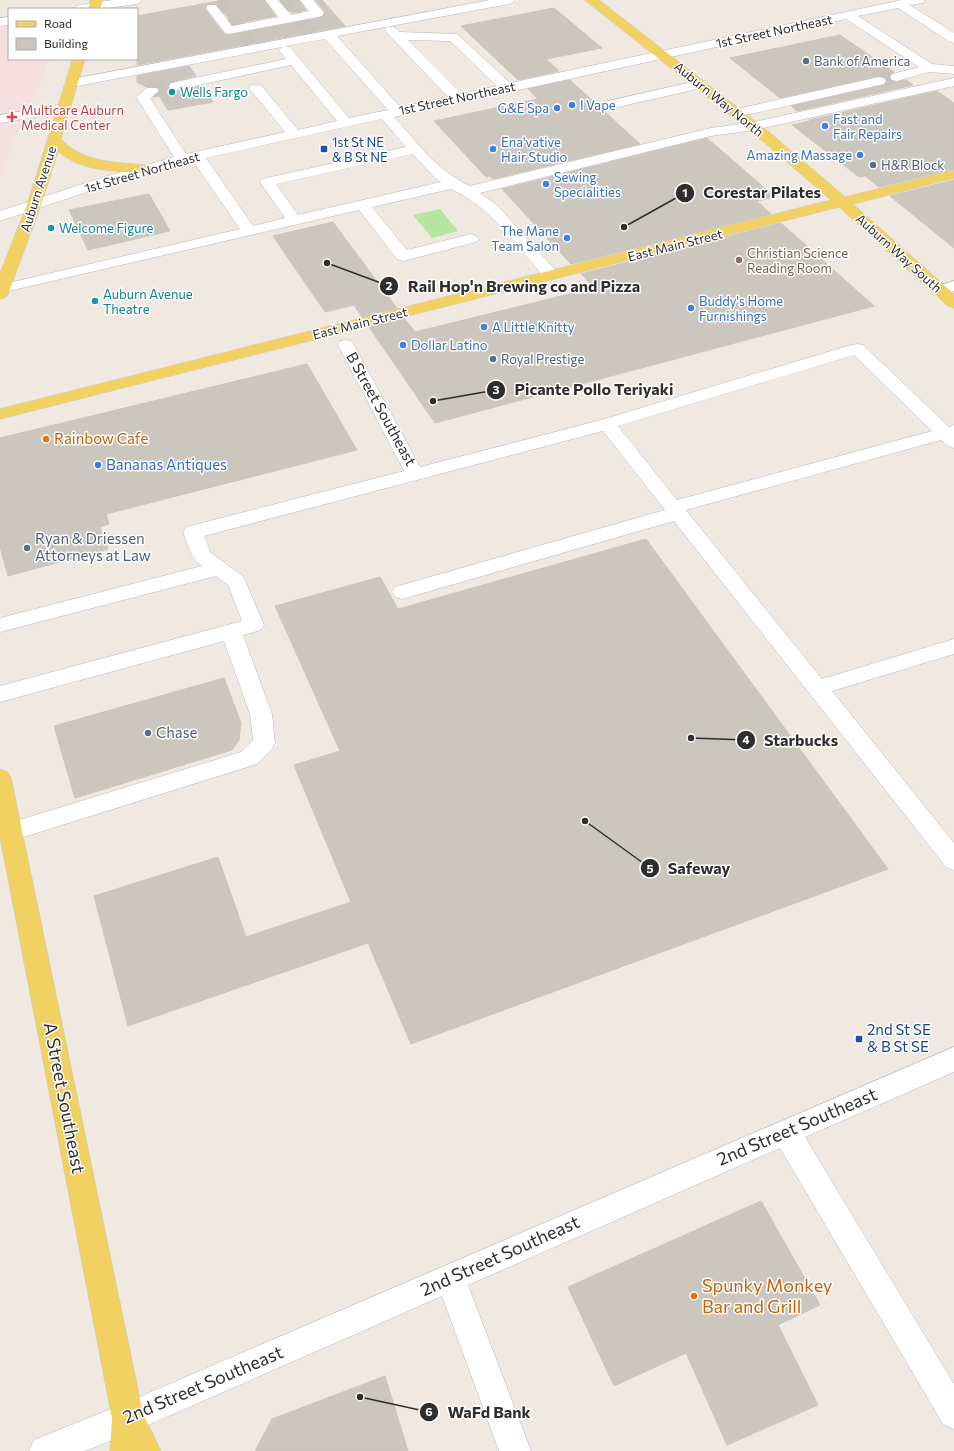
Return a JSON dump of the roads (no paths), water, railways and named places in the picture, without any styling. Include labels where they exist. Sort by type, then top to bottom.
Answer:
[{"type":"main road","name":"Auburn Way North","points":[[591,0],[754,126],[844,203]]},
{"type":"main road","name":"Auburn Avenue","points":[[1,291],[34,205],[79,60]]},
{"type":"main road","points":[[54,139],[66,152],[74,157],[89,162],[108,166],[145,169]]},
{"type":"main road","name":"East Main Street","points":[[0,414],[551,275],[844,203],[954,174]]},
{"type":"main road","name":"Auburn Way South","points":[[844,203],[947,288],[954,303]]},
{"type":"main road","name":"A Street Southeast","points":[[1,787],[128,1418],[126,1451]]},
{"type":"main road","name":"A Street Southeast","points":[[128,1418],[145,1451]]},
{"type":"street","points":[[84,8],[95,5],[136,0]]},
{"type":"street","points":[[271,0],[288,19]]},
{"type":"street","points":[[215,3],[229,30],[318,13],[306,0]]},
{"type":"street","points":[[448,0],[458,10]]},
{"type":"street","points":[[72,83],[253,46],[280,43],[384,24],[504,0]]},
{"type":"street","name":"1st Street Northeast","points":[[0,216],[145,169],[190,157],[457,98],[919,0]]},
{"type":"street","points":[[900,4],[954,39]]},
{"type":"street","points":[[848,15],[929,68]]},
{"type":"street","points":[[384,24],[457,98]]},
{"type":"street","points":[[318,35],[390,113],[416,149],[438,172],[453,184],[468,191],[492,208],[551,275]]},
{"type":"street","points":[[397,36],[453,38],[507,88]]},
{"type":"street","points":[[280,43],[346,123]]},
{"type":"street","points":[[176,86],[294,61]]},
{"type":"street","points":[[897,77],[929,68],[954,70]]},
{"type":"street","points":[[737,113],[880,81]]},
{"type":"street","points":[[468,191],[711,132],[754,126],[954,82]]},
{"type":"street","points":[[609,106],[701,84]]},
{"type":"street","points":[[256,88],[294,134]]},
{"type":"street","points":[[152,91],[143,97],[249,232]]},
{"type":"street","points":[[0,119],[64,108]]},
{"type":"street","points":[[296,221],[267,182],[416,149]]},
{"type":"street","points":[[1,291],[453,184]]},
{"type":"street","points":[[362,205],[403,256],[470,239]]},
{"type":"street","name":"B Street Southeast","points":[[346,345],[415,474]]},
{"type":"street","points":[[0,694],[254,625],[236,581],[203,557],[193,532],[607,424],[857,349],[951,435]]},
{"type":"street","points":[[607,424],[954,860]]},
{"type":"street","points":[[402,592],[676,510],[951,435]]},
{"type":"street","points":[[0,625],[219,569]]},
{"type":"street","points":[[11,832],[249,758],[264,743],[261,714],[231,632]]},
{"type":"street","points":[[817,688],[954,646]]},
{"type":"street","name":"2nd Street Southeast","points":[[45,1451],[128,1418],[954,1059]]},
{"type":"street","points":[[786,1132],[954,1413]]},
{"type":"street","points":[[451,1278],[465,1320],[515,1451]]},
{"type":"tunnel","points":[[280,0],[311,33]]},
{"type":"tunnel","points":[[217,1],[252,44]]},
{"type":"tunnel","points":[[879,81],[897,77]]},
{"type":"tunnel","points":[[152,91],[176,86]]},
{"type":"place","name":"Bank of America","points":[[806,61]]},
{"type":"place","name":"Wells Fargo","points":[[172,92]]},
{"type":"place","name":"I Vape","points":[[572,105]]},
{"type":"place","name":"G&E Spa","points":[[557,108]]},
{"type":"place","name":"Multicare Auburn Medical Center","points":[[12,117]]},
{"type":"place","name":"Fast and Fair Repairs","points":[[825,126]]},
{"type":"place","name":"1st St NE & B St NE","points":[[324,149]]},
{"type":"place","name":"Ena'vative Hair Studio","points":[[493,149]]},
{"type":"place","name":"Amazing Massage","points":[[860,155]]},
{"type":"place","name":"H&R Block","points":[[873,165]]},
{"type":"place","name":"Sewing Specialities","points":[[546,184]]},
{"type":"place","name":"Corestar Pilates","points":[[624,227]]},
{"type":"place","name":"Welcome Figure","points":[[51,228]]},
{"type":"place","name":"The Mane Team Salon","points":[[567,238]]},
{"type":"place","name":"Christian Science Reading Room","points":[[739,260]]},
{"type":"place","name":"Rail Hop'n Brewing co and Pizza","points":[[327,263]]},
{"type":"place","name":"Auburn Avenue Theatre","points":[[95,301]]},
{"type":"place","name":"Buddy's Home Furnishings","points":[[691,308]]},
{"type":"place","name":"A Little Knitty","points":[[484,327]]},
{"type":"place","name":"Dollar Latino","points":[[403,345]]},
{"type":"place","name":"Royal Prestige","points":[[493,359]]},
{"type":"place","name":"Picante Pollo Teriyaki","points":[[433,401]]},
{"type":"place","name":"Rainbow Cafe","points":[[46,439]]},
{"type":"place","name":"Bananas Antiques","points":[[98,465]]},
{"type":"place","name":"Ryan & Driessen Attorneys at Law","points":[[27,548]]},
{"type":"place","name":"Chase","points":[[148,733]]},
{"type":"place","name":"Starbucks","points":[[691,738]]},
{"type":"place","name":"Safeway","points":[[585,821]]},
{"type":"place","name":"2nd St SE & B St SE","points":[[859,1039]]},
{"type":"place","name":"Spunky Monkey Bar and Grill","points":[[694,1296]]},
{"type":"place","name":"WaFd Bank","points":[[360,1397]]}]
